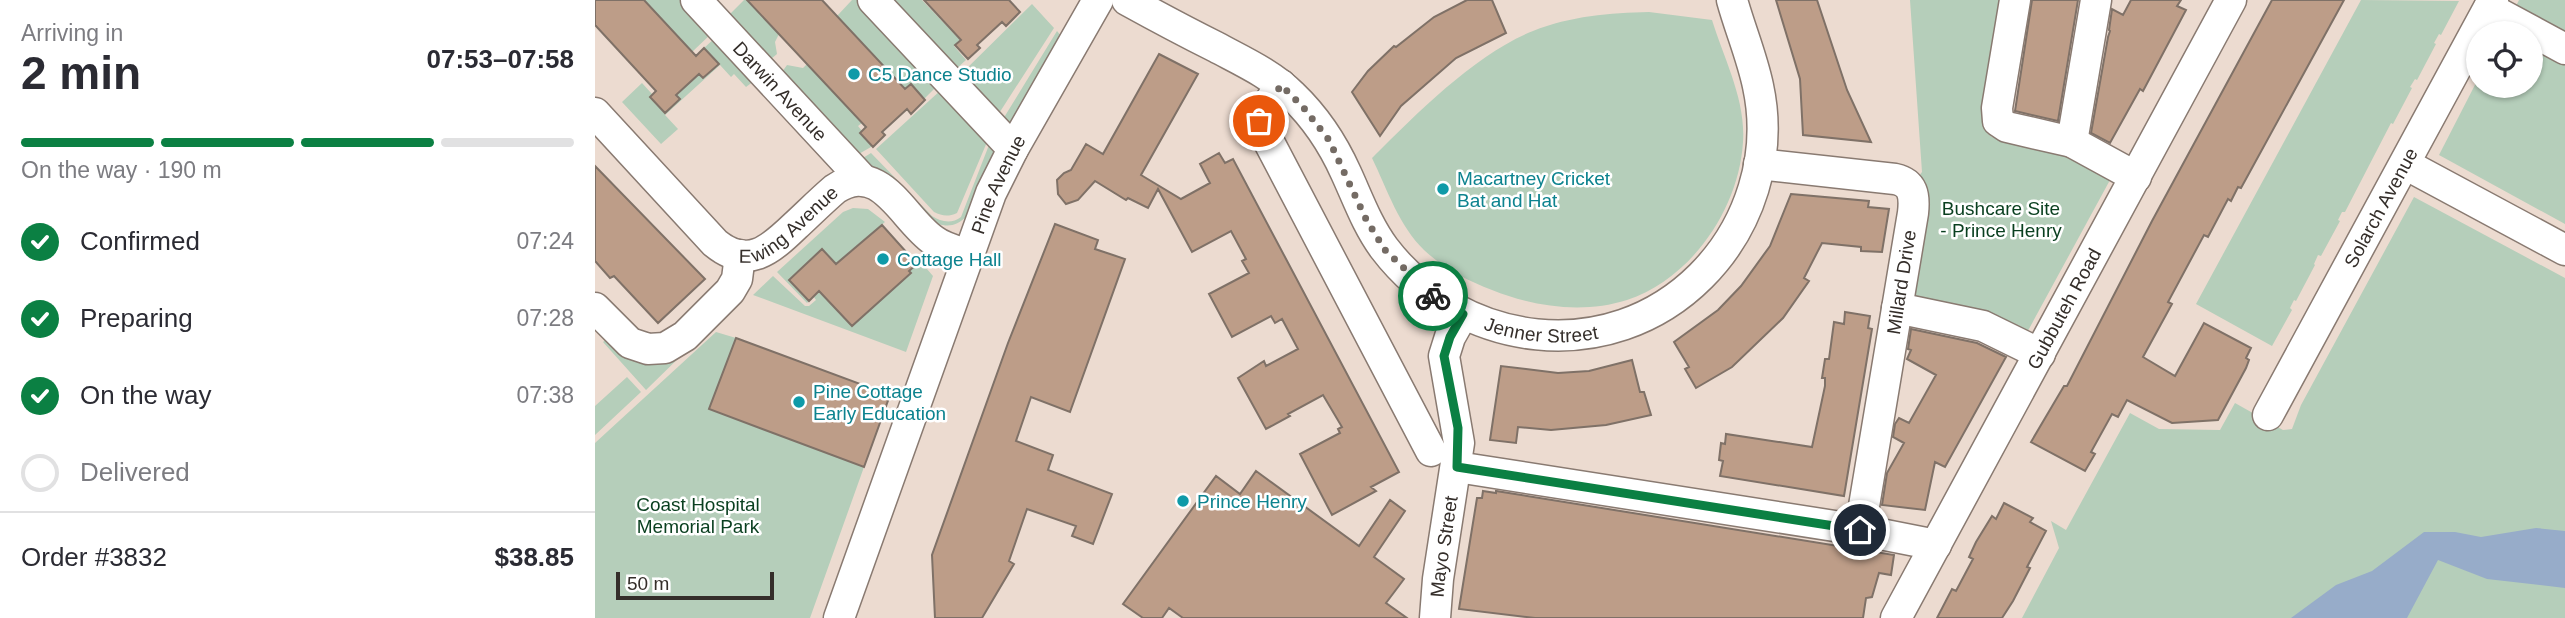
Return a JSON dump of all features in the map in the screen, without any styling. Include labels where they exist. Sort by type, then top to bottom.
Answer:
[{"type":"street","name":"Darwin Avenue","points":[[696,0],[865,181]]},
{"type":"street","points":[[873,0],[1013,149]]},
{"type":"street","name":"Pine Avenue","points":[[840,617],[991,193],[1098,0]]},
{"type":"street","name":"Jenner Street","points":[[1127,0],[1281,85],[1303,107],[1329,140],[1366,219],[1385,250],[1428,292],[1463,314],[1506,330],[1567,336],[1602,331],[1656,310],[1681,293],[1700,277],[1729,242],[1747,207],[1759,164],[1763,132],[1760,99],[1732,0]]},
{"type":"street","points":[[2015,0],[1997,119],[2007,127],[2072,142],[2136,177]]},
{"type":"street","points":[[2072,142],[2096,0]]},
{"type":"street","name":"Gubbuteh Road","points":[[1896,618],[2231,0]]},
{"type":"street","points":[[2491,4],[2565,49]]},
{"type":"street","name":"Solarch Avenue","points":[[2268,415],[2491,4]]},
{"type":"street","points":[[1281,85],[1262,113],[1259,123],[1431,451]]},
{"type":"street","name":"Ewing Avenue","points":[[595,113],[715,243],[728,251],[740,255],[757,254],[769,249],[835,189],[845,183],[865,181],[884,189],[933,241],[969,255]]},
{"type":"street","name":"Millard Drive","points":[[1759,164],[1895,179],[1909,186],[1914,203],[1860,530]]},
{"type":"street","points":[[2405,164],[2565,250]]},
{"type":"street","points":[[595,308],[630,343],[648,349],[665,348],[685,336],[730,291],[737,279],[740,255]]},
{"type":"street","points":[[1897,308],[1983,326],[2040,354]]},
{"type":"street","name":"Mayo Street","points":[[1435,618],[1441,555],[1457,467],[1458,428],[1444,356],[1450,337],[1463,314]]},
{"type":"street","points":[[1457,467],[1860,530],[1936,545]]},
{"type":"green space","points":[[644,0],[681,0],[712,33],[692,52]]},
{"type":"green space","points":[[744,0],[779,34],[775,42],[777,54],[771,59],[729,15]]},
{"type":"green space","points":[[852,0],[861,0],[937,86],[924,99],[911,84],[905,89],[837,16]]},
{"type":"green space","points":[[884,0],[922,0],[960,40],[954,46],[966,60],[955,70]]},
{"type":"green space","name":"Bushcare Site - Prince Henry","points":[[1910,0],[2006,0],[1987,133],[1992,137],[2060,153],[2110,180],[2024,338],[1909,303],[1919,176],[1922,172]]},
{"type":"green space","points":[[2361,0],[2459,1],[2434,43],[2436,44],[2417,80],[2415,79],[2410,87],[2412,88],[2345,212],[2342,212],[2321,256],[2318,255],[2272,346],[2196,304]]},
{"type":"green space","points":[[2519,0],[2565,0],[2565,41],[2543,29],[2543,21],[2529,21],[2513,12]]},
{"type":"green space","points":[[1032,4],[1054,28],[996,118],[957,78]]},
{"type":"green space","points":[[1649,12],[1712,20],[1741,111],[1743,142],[1732,192],[1721,216],[1691,258],[1672,276],[1627,300],[1593,307],[1559,307],[1525,301],[1492,290],[1439,263],[1424,250],[1407,230],[1372,158],[1449,85],[1512,41],[1547,26],[1576,19],[1605,14]]},
{"type":"green space","points":[[1057,31],[1062,37],[1014,125],[1000,124]]},
{"type":"green space","points":[[715,38],[754,81],[746,87],[734,74],[731,77],[720,65],[665,115],[678,129],[661,144],[622,102],[642,83],[652,94],[650,97],[665,113],[680,99],[676,95],[699,74],[704,78],[718,64],[704,48]]},
{"type":"green space","points":[[2543,47],[2565,59],[2565,224],[2439,155],[2468,98],[2543,98]]},
{"type":"green space","points":[[807,64],[862,123],[858,126],[862,131],[860,134],[871,147],[857,155],[782,72],[787,65],[803,68]]},
{"type":"green space","points":[[941,90],[990,135],[957,213],[948,215],[934,212],[876,149]]},
{"type":"green space","points":[[989,145],[998,150],[982,191],[966,217],[956,224],[944,225],[929,219],[887,176],[858,161],[871,153],[932,216],[950,221],[961,217]]},
{"type":"green space","points":[[2414,197],[2565,278],[2565,618],[2022,618],[2059,548],[2051,521],[2066,530],[2130,413],[2159,429],[2220,430],[2235,403],[2283,430],[2292,429],[2301,405]]},
{"type":"green space","points":[[853,208],[868,209],[885,222],[848,253],[886,295],[920,261],[933,276],[906,352],[753,295],[773,276],[805,306],[816,300],[814,297],[819,292],[852,326],[874,304],[822,249],[789,280],[809,301],[807,303],[777,272],[843,212]]},
{"type":"green space","name":"Coast Hospital Memorial Park","points":[[716,332],[736,338],[709,409],[864,467],[810,618],[595,618],[595,443]]},
{"type":"green space","points":[[608,338],[691,346],[646,390],[603,342]]},
{"type":"green space","points":[[627,377],[641,392],[595,435],[595,406]]},
{"type":"water","points":[[2536,528],[2565,531],[2565,588],[2487,579],[2438,560],[2407,618],[2291,618],[2336,585],[2372,571],[2424,532],[2455,532],[2481,537]]},
{"type":"building","points":[[595,0],[644,0],[696,56],[704,48],[719,64],[703,78],[699,74],[676,95],[680,99],[665,113],[650,97],[656,91],[595,25]]},
{"type":"building","name":"C5 Dance Studio","points":[[747,0],[822,0],[905,89],[911,84],[925,100],[911,114],[907,109],[882,132],[885,135],[873,147],[860,133],[866,127]]},
{"type":"building","points":[[924,0],[1009,0],[1020,12],[1006,26],[1002,22],[977,45],[980,48],[968,59],[955,45],[961,40]]},
{"type":"building","points":[[1467,0],[1492,0],[1506,33],[1456,58],[1401,106],[1380,136],[1352,92],[1368,71],[1394,46],[1434,17]]},
{"type":"building","points":[[1776,0],[1817,0],[1847,90],[1871,142],[1803,135],[1800,79]]},
{"type":"building","points":[[2032,0],[2078,0],[2058,121],[2015,111]]},
{"type":"building","points":[[2131,0],[2181,0],[2177,6],[2186,10],[2143,91],[2140,89],[2110,143],[2091,133],[2112,9],[2123,15]]},
{"type":"building","points":[[2272,0],[2344,0],[2241,188],[2238,187],[2231,201],[2228,199],[2208,237],[2204,235],[2168,302],[2172,304],[2143,357],[2175,376],[2204,323],[2251,348],[2246,358],[2249,360],[2246,368],[2218,420],[2172,423],[2127,400],[2118,417],[2112,414],[2091,452],[2095,454],[2085,471],[2031,442],[2064,386],[2067,386],[2152,221]]},
{"type":"building","points":[[1159,54],[1198,74],[1141,175],[1181,199],[1210,183],[1200,164],[1219,153],[1225,163],[1233,159],[1399,472],[1371,487],[1376,491],[1332,515],[1300,454],[1340,433],[1338,429],[1342,427],[1323,395],[1266,429],[1238,378],[1264,361],[1266,366],[1298,349],[1282,319],[1275,323],[1271,316],[1232,337],[1209,294],[1249,273],[1242,261],[1246,259],[1231,231],[1192,252],[1158,189],[1148,208],[1128,198],[1126,200],[1095,181],[1078,200],[1066,204],[1058,194],[1057,180],[1071,170],[1086,144],[1103,154]]},
{"type":"building","points":[[595,166],[705,279],[658,323],[614,276],[610,278],[595,261]]},
{"type":"building","points":[[1791,194],[1869,201],[1868,207],[1889,209],[1882,252],[1861,251],[1861,247],[1822,243],[1804,278],[1809,281],[1783,318],[1732,367],[1696,388],[1685,369],[1689,367],[1674,342],[1718,310],[1741,286],[1770,246]]},
{"type":"building","points":[[1055,224],[1098,240],[1095,249],[1125,259],[1070,412],[1031,397],[1016,441],[1053,455],[1048,470],[1112,494],[1093,544],[1072,536],[1076,526],[1027,509],[1009,561],[1014,564],[982,618],[935,618],[932,555],[1008,343]]},
{"type":"building","points":[[882,225],[917,264],[909,271],[911,273],[852,326],[819,291],[809,301],[789,280],[822,249],[836,264]]},
{"type":"building","points":[[1845,312],[1870,316],[1868,328],[1872,329],[1844,496],[1720,476],[1723,461],[1719,460],[1721,443],[1725,444],[1726,434],[1812,447],[1825,386],[1825,378],[1822,378],[1825,359],[1829,359],[1834,322],[1844,324]]},
{"type":"building","points":[[1911,329],[1977,343],[2006,357],[1945,467],[1935,462],[1925,510],[1882,505],[1887,473],[1904,443],[1893,437],[1895,424],[1899,418],[1909,423],[1936,375],[1907,359],[1911,350],[1908,349]]},
{"type":"building","name":"Pine Cottage Early Education","points":[[736,338],[890,395],[864,467],[709,409]]},
{"type":"building","points":[[1632,360],[1640,392],[1644,392],[1651,415],[1606,425],[1551,430],[1518,427],[1516,443],[1490,440],[1501,366],[1558,373],[1589,371]]},
{"type":"building","points":[[1256,471],[1359,546],[1390,500],[1405,511],[1374,557],[1404,579],[1386,603],[1407,618],[1183,618],[1169,608],[1162,618],[1143,618],[1123,604],[1216,476],[1240,494]]},
{"type":"building","points":[[1483,491],[1894,555],[1891,575],[1879,573],[1872,597],[1866,598],[1863,618],[1535,618],[1459,609],[1477,498],[1482,498]]},
{"type":"building","points":[[2004,503],[2033,518],[2030,522],[2046,531],[2013,601],[2002,618],[1937,618],[1952,589],[1956,591],[1973,559],[1969,557],[1976,542],[1992,516],[1996,519]]},
{"type":"way so far","points":[[1259,121],[1281,85],[1291,93],[1329,140],[1379,241],[1391,257],[1433,296]]},
{"type":"place","name":"C5 Dance Studio","points":[[854,74]]},
{"type":"place","name":"Macartney Cricket Bat and Hat","points":[[1443,189]]},
{"type":"place","name":"Cottage Hall","points":[[883,259]]},
{"type":"place","name":"Pine Cottage Early Education","points":[[799,402]]},
{"type":"place","name":"Prince Henry","points":[[1183,501]]},
{"type":"route","points":[[1433,296],[1463,314],[1450,337],[1444,356],[1458,428],[1457,467],[1860,530]]}]
